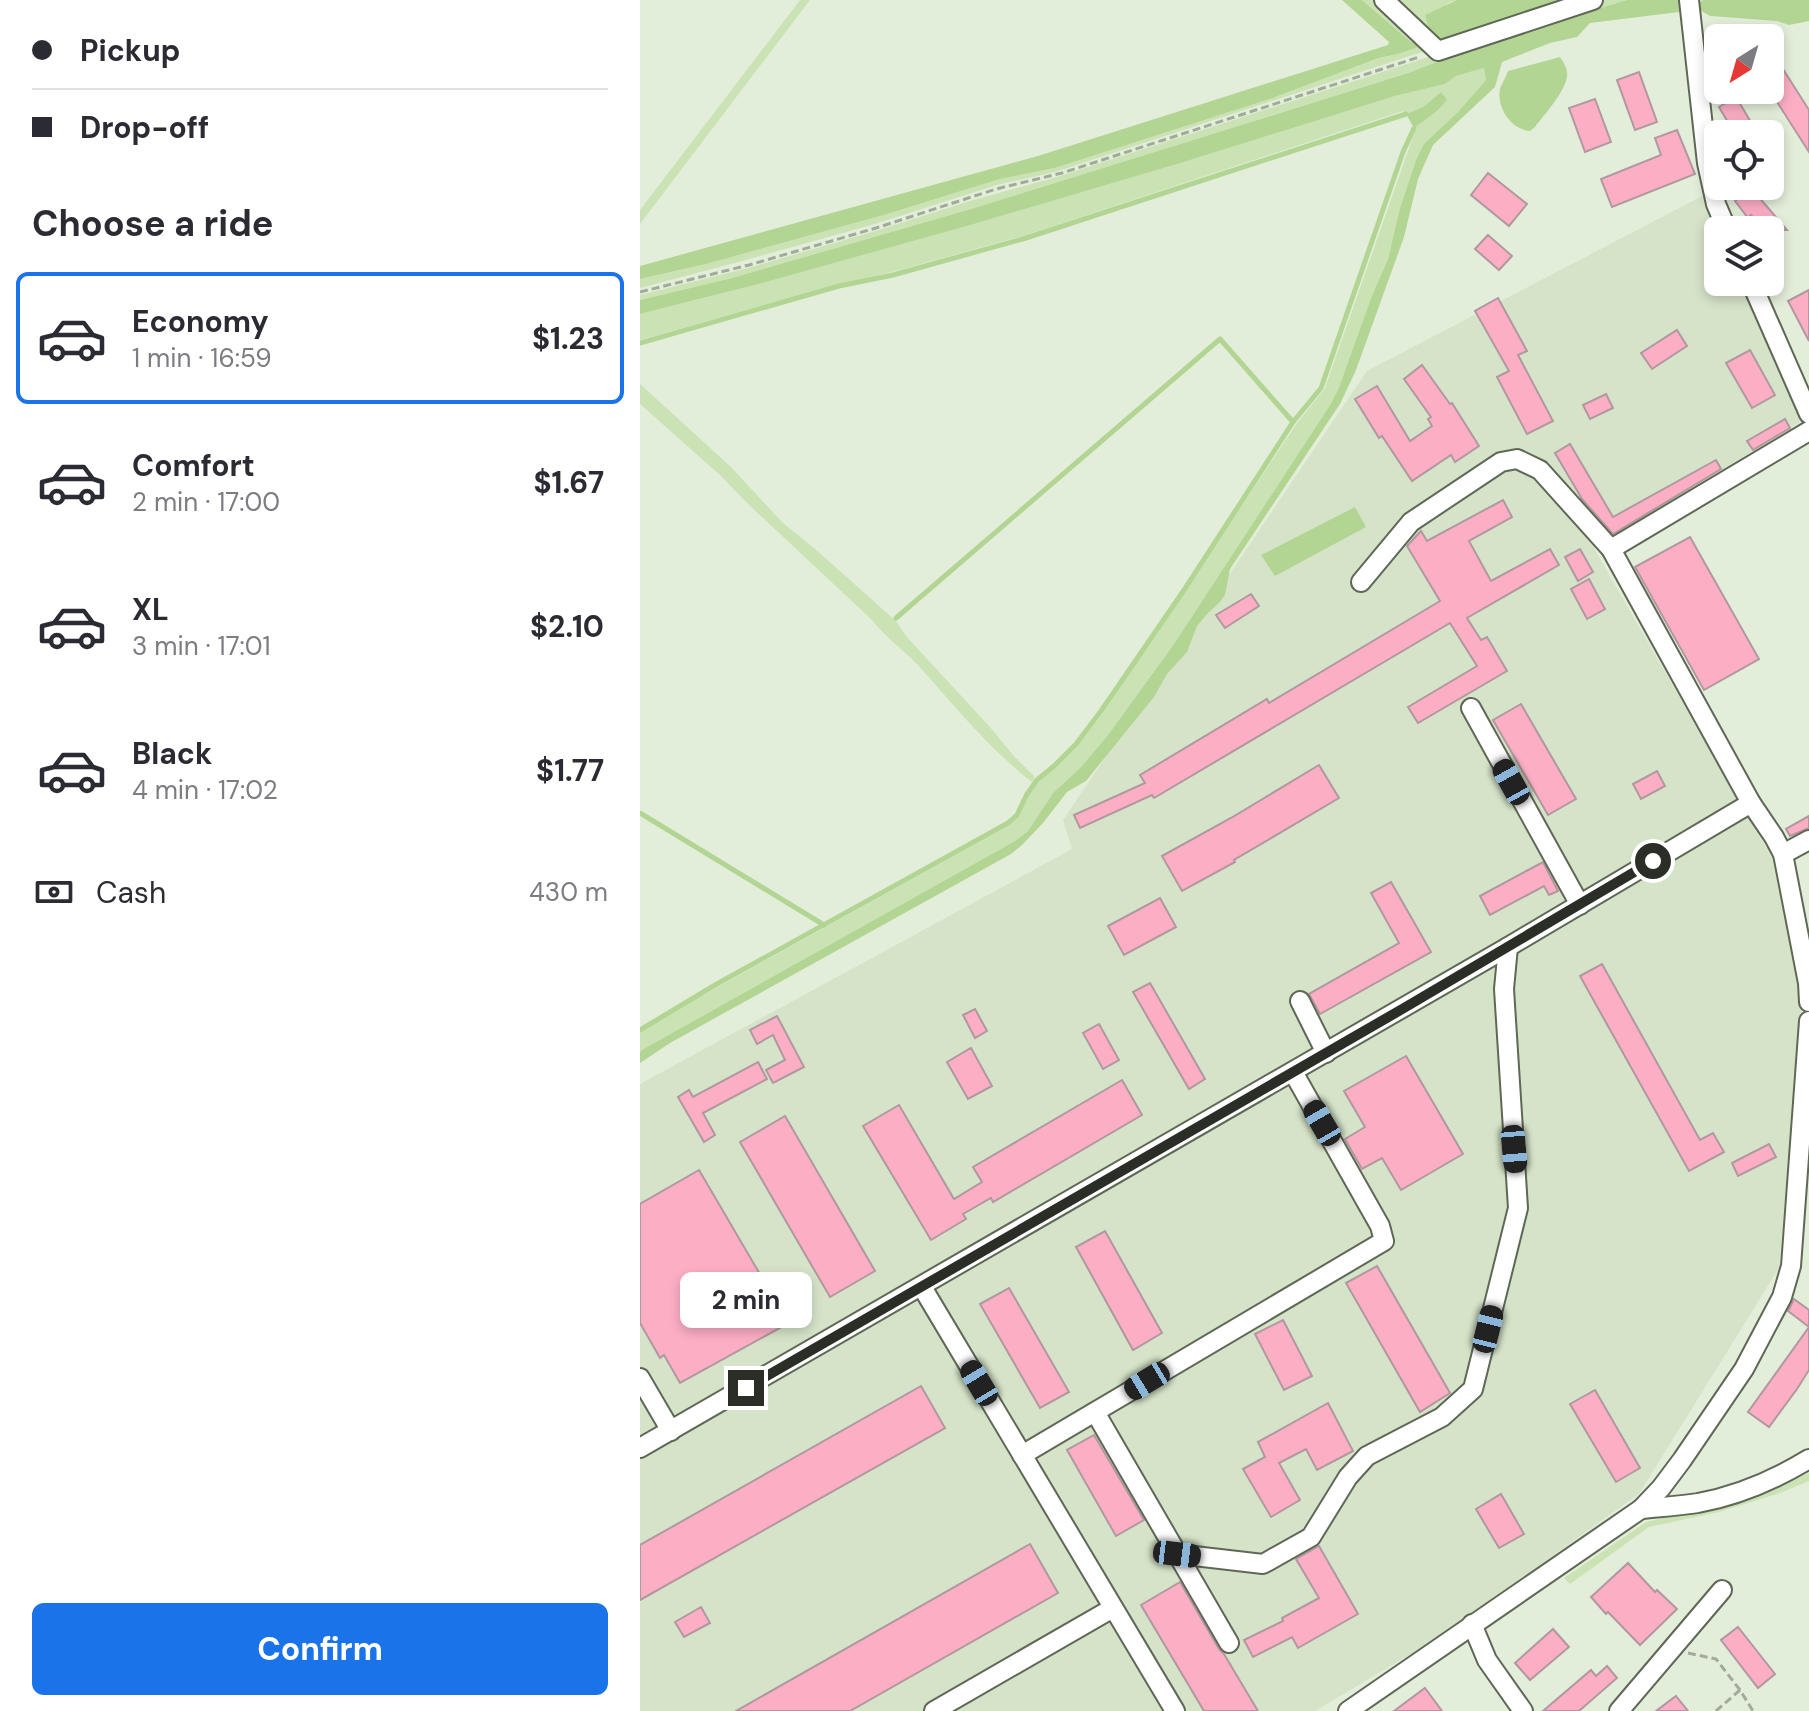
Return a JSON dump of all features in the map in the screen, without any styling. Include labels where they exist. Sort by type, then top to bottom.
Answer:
[{"type":"street","points":[[1384,0],[1438,51],[1593,0]]},
{"type":"street","points":[[1689,0],[1707,163],[1721,216]]},
{"type":"street","points":[[1757,296],[1809,414]]},
{"type":"street","points":[[1611,549],[1809,431]]},
{"type":"street","points":[[1361,582],[1411,522],[1501,462],[1517,459],[1540,470],[1611,549],[1751,803],[1783,854],[1809,1002]]},
{"type":"street","points":[[1471,708],[1580,905]]},
{"type":"street","points":[[640,1448],[1326,1053],[1751,803]]},
{"type":"street","points":[[1783,854],[1809,840]]},
{"type":"street","points":[[1177,1554],[1263,1564],[1311,1537],[1348,1477],[1367,1456],[1442,1417],[1473,1389],[1518,1208],[1504,989],[1508,947]]},
{"type":"street","points":[[1300,1001],[1326,1053]]},
{"type":"street","points":[[1348,1711],[1641,1509],[1682,1460],[1744,1369],[1782,1297],[1791,1266],[1809,1021]]},
{"type":"street","points":[[1022,1455],[1384,1241],[1380,1226],[1293,1072]]},
{"type":"street","points":[[922,1287],[1175,1711]]},
{"type":"street","points":[[640,1378],[671,1431]]},
{"type":"street","points":[[1095,1412],[1229,1643]]},
{"type":"street","points":[[1641,1509],[1699,1503],[1740,1491],[1787,1472],[1809,1459]]},
{"type":"street","points":[[1619,1711],[1722,1590]]},
{"type":"street","points":[[934,1711],[1113,1608]]},
{"type":"street","points":[[1472,1624],[1487,1660],[1523,1711]]},
{"type":"path","points":[[640,292],[763,261],[996,189],[1062,173],[1438,51]]},
{"type":"path","points":[[1672,1649],[1716,1659],[1753,1711]]},
{"type":"path","points":[[1716,1711],[1740,1690]]},
{"type":"shaded area","points":[[800,0],[810,0],[640,224],[640,210]]},
{"type":"shaded area","points":[[1342,0],[1362,0],[1411,42],[1421,39],[1428,44],[1055,168],[1000,179],[884,215],[640,279],[640,266],[1038,156],[1388,45],[1389,42]]},
{"type":"shaded area","points":[[1362,0],[1379,0],[1421,39],[1411,42]]},
{"type":"shaded area","points":[[1392,0],[1457,0],[1448,3],[1429,30]]},
{"type":"shaded area","points":[[1457,0],[1568,0],[1440,40],[1429,30],[1425,15]]},
{"type":"shaded area","points":[[1605,0],[1627,0],[1497,39],[1408,73],[971,209],[732,278],[640,300],[640,295],[748,268],[1057,177]]},
{"type":"shaded area","points":[[1627,0],[1682,0],[1684,9],[1590,23],[1577,37],[1550,43],[1502,62],[1495,87],[1433,145],[1418,179],[1404,237],[1356,370],[1340,404],[1230,569],[1225,595],[1197,626],[1187,652],[1086,781],[1067,792],[1043,823],[1011,854],[670,1043],[640,1063],[642,1050],[1028,831],[1053,793],[1108,735],[1174,644],[1330,405],[1388,259],[1416,160],[1424,144],[1486,80],[1484,68],[1456,76],[1445,84],[1395,96],[1180,163],[762,283],[640,314],[640,300],[732,278],[971,209],[1408,73],[1497,39]]},
{"type":"shaded area","points":[[1703,0],[1809,0],[1809,21],[1789,25],[1777,21],[1710,16],[1698,9],[1697,3]]},
{"type":"shaded area","points":[[1428,44],[1428,50],[1055,172],[997,185],[875,224],[640,288],[640,279],[884,215],[1000,179],[1055,168]]},
{"type":"shaded area","points":[[1560,57],[1567,73],[1559,96],[1530,131],[1517,127],[1500,103],[1500,89],[1508,71]]},
{"type":"shaded area","points":[[1484,68],[1486,80],[1425,144],[1416,160],[1388,259],[1330,405],[1174,644],[1108,735],[1053,793],[1028,831],[640,1052],[640,1032],[647,1026],[988,837],[1019,816],[1037,784],[1078,745],[1103,713],[1297,423],[1325,388],[1417,125],[1437,111],[1441,92],[1423,107],[1406,114],[1403,111],[1026,235],[640,340],[640,314],[1019,210],[1395,96],[1445,84],[1456,76]]},
{"type":"shaded area","points":[[1441,92],[1447,100],[1414,128],[1406,114],[1423,107]]},
{"type":"shaded area","points":[[1704,195],[1704,200],[1708,200],[1713,216],[1704,216],[1704,296],[1750,296],[1803,420],[1594,548],[1785,881],[1803,991],[1779,1268],[1639,1494],[1436,1639],[1315,1711],[640,1711],[640,1084],[1072,849],[1063,820],[1367,371]]},
{"type":"shaded area","points":[[640,384],[730,466],[783,523],[896,621],[906,636],[1035,777],[1032,782],[986,740],[872,620],[721,476],[640,404]]},
{"type":"shaded area","points":[[1355,507],[1366,527],[1275,576],[1261,555]]},
{"type":"shaded area","points":[[1809,1473],[1809,1481],[1780,1493],[1719,1512],[1649,1527],[1570,1584],[1564,1578],[1646,1522],[1724,1505]]},
{"type":"building","points":[[1784,71],[1809,110],[1809,152],[1778,104],[1784,104]]},
{"type":"building","points":[[1639,72],[1657,122],[1635,130],[1617,80]]},
{"type":"building","points":[[1595,99],[1611,142],[1585,152],[1569,108]]},
{"type":"building","points":[[1740,104],[1750,120],[1727,120],[1719,107]]},
{"type":"building","points":[[1677,130],[1695,174],[1612,207],[1601,179],[1661,155],[1655,138]]},
{"type":"building","points":[[1488,173],[1527,204],[1509,226],[1471,195]]},
{"type":"building","points":[[1761,200],[1775,216],[1746,216],[1735,201]]},
{"type":"building","points":[[1488,235],[1512,256],[1499,270],[1475,249]]},
{"type":"building","points":[[1809,290],[1809,341],[1788,301]]},
{"type":"building","points":[[1498,298],[1527,351],[1518,355],[1553,421],[1527,434],[1497,377],[1509,371],[1475,311]]},
{"type":"building","points":[[1677,330],[1687,346],[1652,369],[1641,353]]},
{"type":"building","points":[[1750,350],[1775,395],[1752,408],[1726,363]]},
{"type":"building","points":[[1422,365],[1452,403],[1479,446],[1455,462],[1451,455],[1412,481],[1382,436],[1379,438],[1355,399],[1377,386],[1410,441],[1432,426],[1428,419],[1431,417],[1404,379]]},
{"type":"building","points":[[1606,394],[1613,408],[1590,419],[1583,405]]},
{"type":"building","points":[[1785,419],[1790,428],[1753,450],[1747,441]]},
{"type":"building","points":[[1570,444],[1613,517],[1716,460],[1721,469],[1613,534],[1582,499],[1555,453]]},
{"type":"building","points":[[1503,500],[1512,517],[1469,541],[1491,581],[1550,549],[1559,565],[1467,618],[1481,640],[1487,637],[1507,671],[1418,723],[1408,707],[1477,666],[1450,623],[1154,798],[1152,795],[1080,828],[1074,815],[1145,783],[1140,775],[1267,699],[1269,703],[1440,601],[1407,546],[1421,531],[1427,541]]},
{"type":"building","points":[[1690,537],[1759,659],[1704,690],[1635,567]]},
{"type":"building","points":[[1580,549],[1593,572],[1578,581],[1565,557]]},
{"type":"building","points":[[1589,579],[1605,609],[1587,619],[1571,589]]},
{"type":"building","points":[[1251,594],[1259,606],[1225,628],[1216,615]]},
{"type":"building","points":[[1521,704],[1576,799],[1548,815],[1493,720]]},
{"type":"building","points":[[1319,765],[1339,798],[1182,891],[1162,856]]},
{"type":"building","points":[[1657,771],[1665,786],[1641,799],[1633,784]]},
{"type":"building","points":[[1809,816],[1809,828],[1790,836],[1786,829]]},
{"type":"building","points":[[1543,862],[1558,891],[1549,895],[1544,886],[1490,915],[1480,896]]},
{"type":"building","points":[[1391,882],[1431,952],[1320,1014],[1309,994],[1399,943],[1371,893]]},
{"type":"building","points":[[1160,898],[1176,927],[1124,955],[1108,926]]},
{"type":"building","points":[[1602,964],[1700,1140],[1713,1133],[1724,1152],[1689,1171],[1580,976]]},
{"type":"building","points":[[1150,983],[1205,1079],[1189,1089],[1133,992]]},
{"type":"building","points":[[975,1009],[987,1031],[975,1038],[963,1015]]},
{"type":"building","points":[[777,1016],[804,1067],[773,1083],[766,1070],[785,1060],[773,1035],[757,1044],[750,1030]]},
{"type":"building","points":[[1099,1024],[1119,1060],[1103,1069],[1083,1033]]},
{"type":"building","points":[[971,1048],[992,1086],[968,1099],[947,1062]]},
{"type":"building","points":[[1406,1056],[1463,1154],[1401,1190],[1382,1158],[1362,1169],[1345,1139],[1365,1127],[1344,1091]]},
{"type":"building","points":[[758,1062],[767,1079],[703,1113],[715,1135],[704,1142],[678,1097],[689,1090],[693,1097]]},
{"type":"building","points":[[1122,1080],[1142,1115],[993,1202],[991,1198],[963,1214],[966,1219],[931,1240],[863,1126],[899,1105],[954,1199],[982,1182],[973,1167]]},
{"type":"building","points":[[785,1116],[875,1271],[830,1297],[740,1142]]},
{"type":"building","points":[[1769,1144],[1776,1157],[1738,1176],[1732,1163]]},
{"type":"building","points":[[699,1170],[778,1305],[786,1300],[796,1319],[680,1383],[664,1355],[660,1358],[640,1323],[640,1204]]},
{"type":"building","points":[[1105,1231],[1162,1333],[1133,1350],[1076,1247]]},
{"type":"building","points":[[1377,1266],[1450,1393],[1420,1412],[1346,1283]]},
{"type":"building","points":[[1009,1288],[1069,1392],[1040,1408],[980,1304]]},
{"type":"building","points":[[1794,1299],[1809,1310],[1809,1327],[1788,1311]]},
{"type":"building","points":[[1283,1320],[1312,1376],[1284,1390],[1255,1334]]},
{"type":"building","points":[[1809,1327],[1809,1370],[1769,1427],[1748,1412]]},
{"type":"building","points":[[921,1386],[945,1428],[640,1600],[640,1545]]},
{"type":"building","points":[[1595,1390],[1640,1468],[1616,1482],[1570,1404]]},
{"type":"building","points":[[1328,1403],[1353,1451],[1317,1470],[1306,1449],[1279,1463],[1300,1500],[1271,1517],[1243,1469],[1265,1457],[1258,1442]]},
{"type":"building","points":[[1094,1435],[1144,1520],[1116,1536],[1067,1450]]},
{"type":"building","points":[[1501,1494],[1524,1534],[1499,1548],[1476,1509]]},
{"type":"building","points":[[1030,1544],[1058,1593],[850,1711],[736,1711]]},
{"type":"building","points":[[1319,1546],[1358,1614],[1298,1648],[1292,1637],[1253,1657],[1244,1640],[1283,1621],[1282,1618],[1319,1598],[1296,1559]]},
{"type":"building","points":[[1628,1563],[1655,1592],[1657,1590],[1677,1609],[1640,1645],[1591,1597]]},
{"type":"building","points":[[1180,1582],[1258,1711],[1204,1711],[1141,1605]]},
{"type":"building","points":[[701,1607],[710,1623],[684,1637],[675,1622]]},
{"type":"building","points":[[1738,1627],[1775,1674],[1758,1688],[1721,1640]]},
{"type":"building","points":[[1553,1629],[1569,1647],[1530,1680],[1515,1663]]},
{"type":"building","points":[[1607,1666],[1617,1678],[1579,1711],[1543,1711],[1591,1670],[1596,1676]]},
{"type":"building","points":[[1425,1688],[1442,1711],[1394,1711]]},
{"type":"building","points":[[1676,1696],[1688,1711],[1656,1711]]},
{"type":"waterway","points":[[640,343],[839,286],[893,275],[1026,238],[1406,114]]},
{"type":"waterway","points":[[640,1030],[715,985],[1008,823],[1017,815],[1037,780],[1076,744],[1101,711],[1293,422],[1321,388],[1414,128]]},
{"type":"waterway","points":[[896,618],[1220,339],[1293,422]]},
{"type":"waterway","points":[[640,813],[824,925]]},
{"type":"route","points":[[746,1388],[1653,861]]}]
